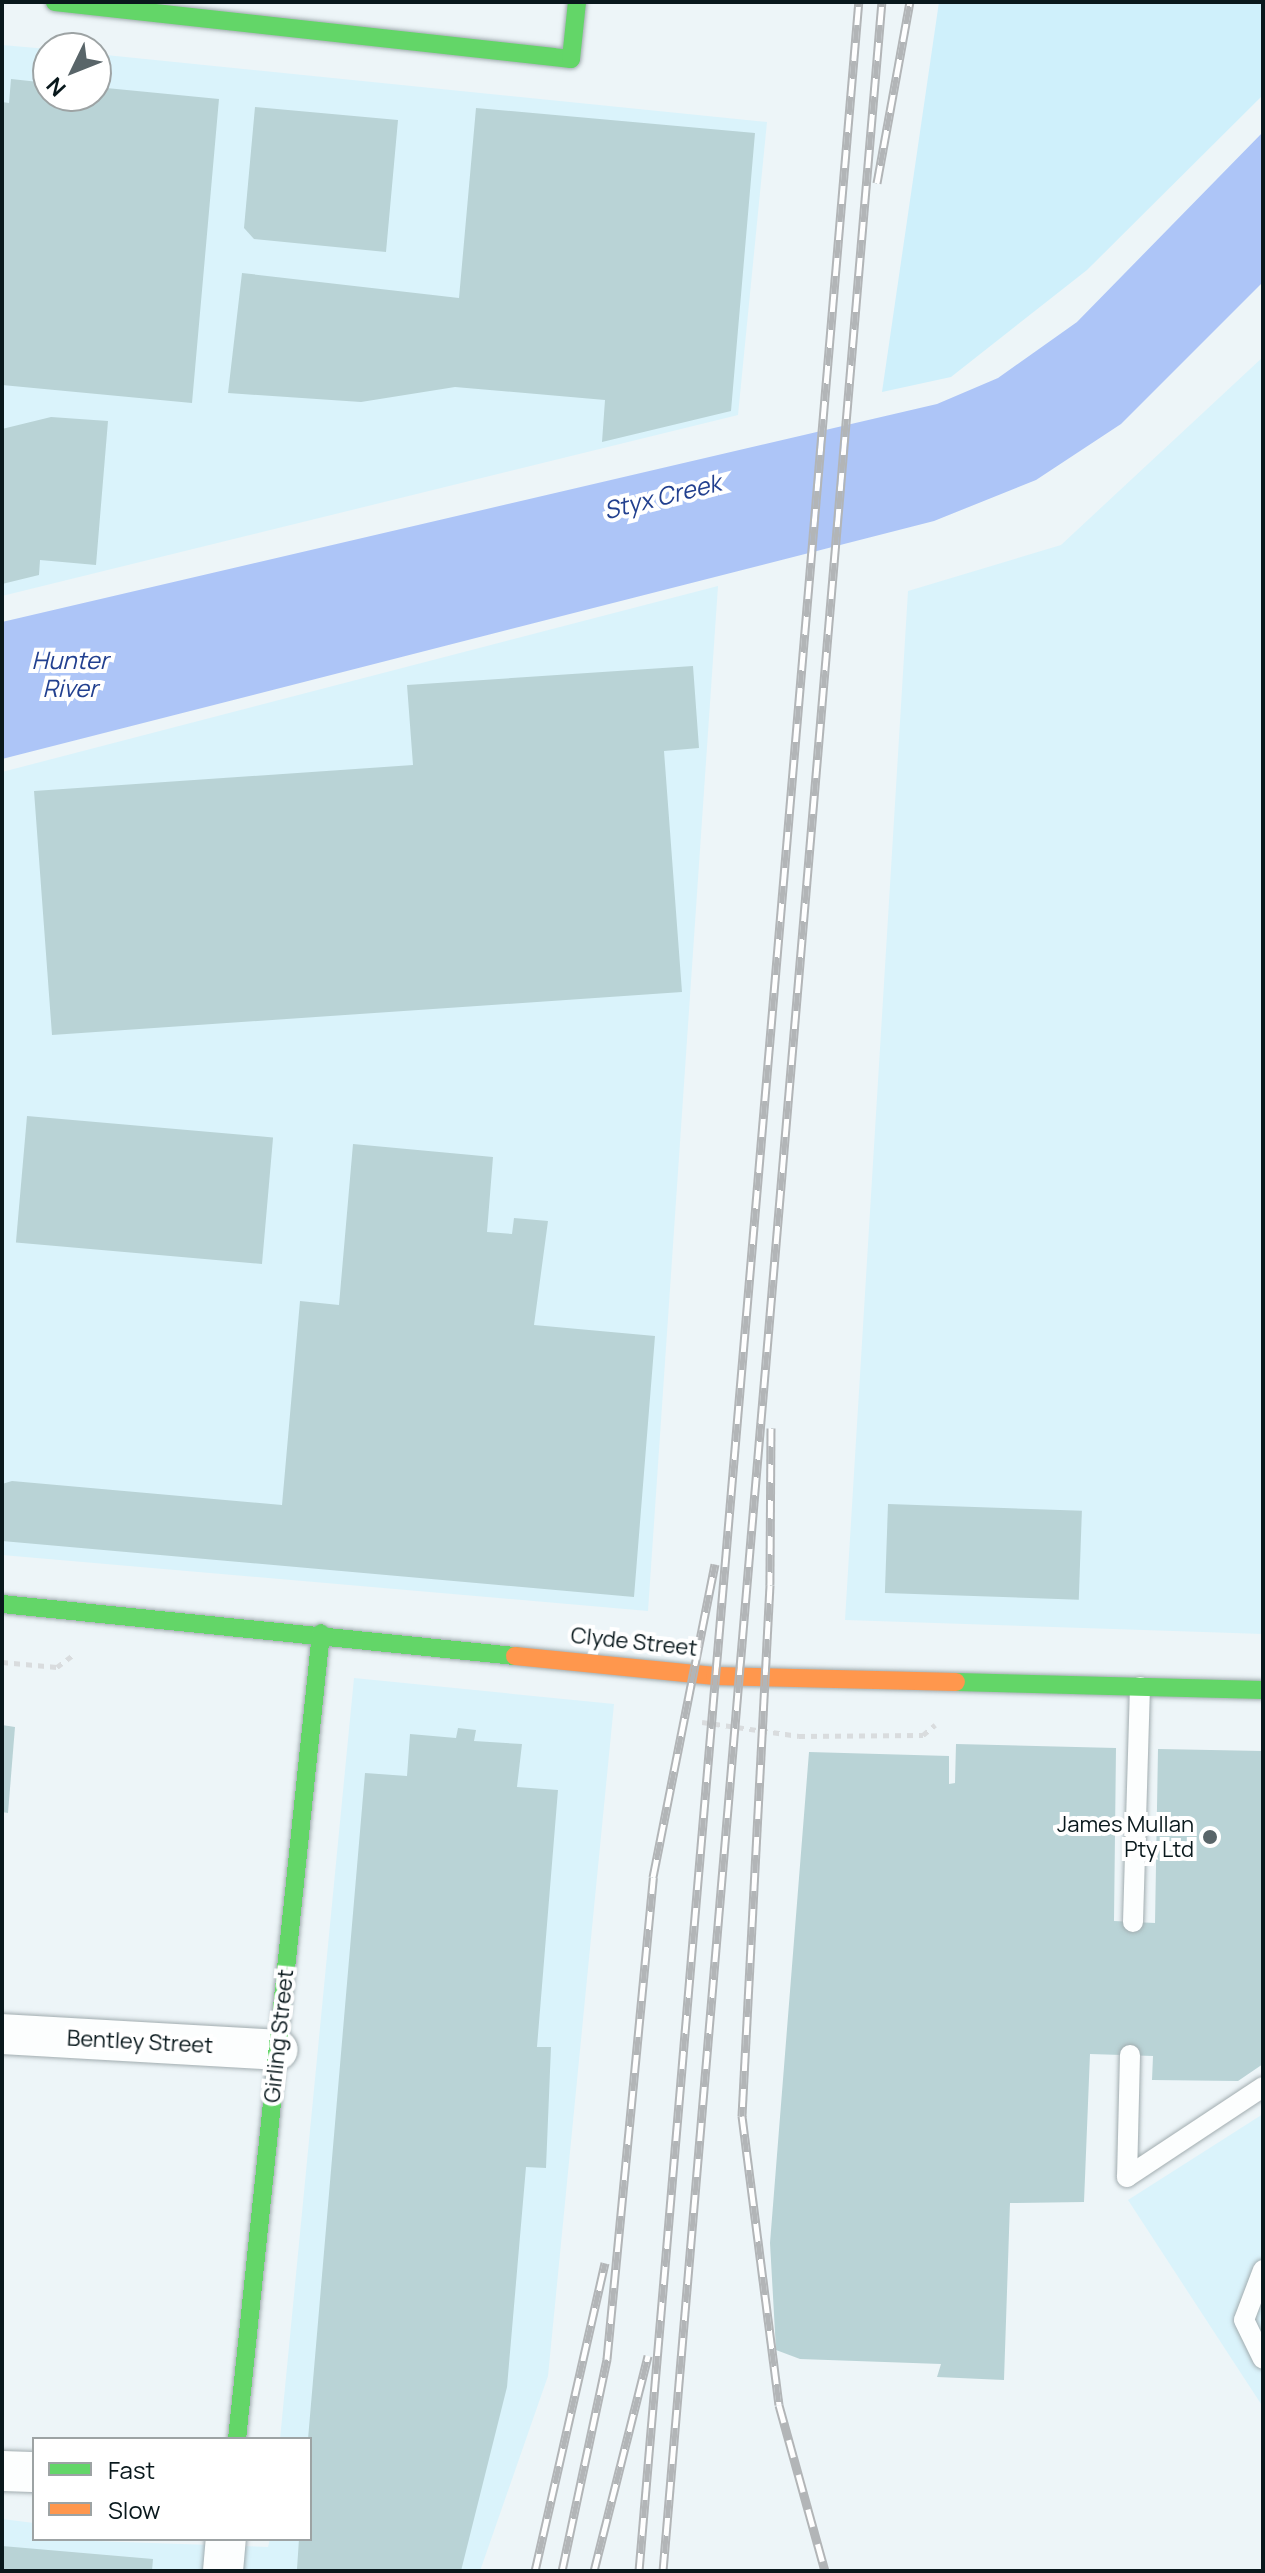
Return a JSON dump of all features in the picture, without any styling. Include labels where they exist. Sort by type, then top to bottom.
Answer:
[{"type":"street","points":[[55,2],[195,9],[571,59],[577,2]]},
{"type":"street","name":"Clyde Street","points":[[2,1604],[321,1633],[715,1676],[1263,1690]]},
{"type":"street","name":"Girling Street","points":[[237,2437],[321,1633]]},
{"type":"street","name":"Bentley Street","points":[[2,2034],[278,2050]]},
{"type":"street","points":[[2,2471],[32,2472]]},
{"type":"street","points":[[223,2571],[226,2541]]},
{"type":"lane","points":[[1133,1922],[1140,1687]]},
{"type":"lane","points":[[1130,2055],[1127,2177],[1263,2087]]},
{"type":"lane","points":[[1263,2270],[1244,2320],[1263,2359]]},
{"type":"path","points":[[2,1662],[57,1667]]},
{"type":"path","points":[[687,1719],[799,1736],[923,1735]]},
{"type":"shaded area","points":[[939,2],[1263,2],[1263,95],[1087,270],[951,377],[882,392]]},
{"type":"shaded area","points":[[2,45],[32,48],[32,112],[112,112],[112,56],[767,122],[738,415],[2,596]]},
{"type":"shaded area","points":[[1263,357],[1263,1634],[845,1620],[908,591],[1061,545]]},
{"type":"shaded area","points":[[718,586],[648,1611],[2,1555],[2,772]]},
{"type":"shaded area","points":[[354,1678],[614,1704],[548,2376],[480,2571],[2,2571],[2,2519],[32,2523],[32,2541],[268,2547],[270,2541],[312,2541],[312,2437],[280,2437]]},
{"type":"shaded area","points":[[1263,2114],[1263,2407],[1128,2200]]},
{"type":"water","name":"Hunter River","points":[[1263,132],[1263,282],[1121,424],[1036,480],[934,521],[2,759],[2,622],[937,404],[998,378],[1077,322]]},
{"type":"building","points":[[11,79],[32,81],[32,112],[112,112],[112,89],[219,99],[192,403],[2,385],[2,102],[9,103]]},
{"type":"building","points":[[255,107],[398,120],[386,252],[254,239],[244,228]]},
{"type":"building","points":[[476,108],[755,133],[731,411],[602,442],[605,400],[455,387],[361,402],[228,393],[242,273],[459,298]]},
{"type":"building","points":[[51,417],[108,421],[96,565],[40,560],[39,575],[2,584],[2,429]]},
{"type":"building","points":[[693,666],[699,748],[664,751],[682,992],[52,1035],[34,791],[413,765],[407,685]]},
{"type":"building","points":[[27,1116],[273,1138],[262,1264],[16,1243]]},
{"type":"building","points":[[353,1144],[493,1157],[487,1232],[512,1234],[514,1218],[548,1221],[534,1325],[655,1336],[634,1597],[2,1541],[2,1484],[12,1481],[282,1505],[300,1301],[339,1305]]},
{"type":"building","points":[[888,1504],[1082,1511],[1079,1600],[885,1593]]},
{"type":"building","points":[[2,1725],[15,1727],[8,1813],[2,1812]]},
{"type":"building","points":[[458,1728],[476,1730],[474,1741],[522,1744],[517,1787],[558,1790],[537,2047],[551,2047],[546,2168],[526,2167],[507,2387],[461,2571],[297,2569],[299,2541],[312,2541],[312,2437],[308,2437],[365,1773],[407,1776],[410,1734],[456,1738]]},
{"type":"building","points":[[956,1744],[1116,1748],[1114,1921],[1155,1923],[1158,1749],[1263,1751],[1263,2064],[1238,2081],[1152,2080],[1153,2056],[1090,2054],[1084,2202],[1010,2203],[1004,2380],[937,2377],[941,2364],[800,2359],[776,2350],[770,2243],[809,1752],[949,1756],[949,1784],[955,1783]]},
{"type":"building","points":[[2,2546],[153,2559],[152,2571],[2,2571]]},
{"type":"railway","points":[[639,2571],[859,2]]},
{"type":"railway","points":[[663,2571],[882,2]]},
{"type":"railway","points":[[877,183],[910,2]]},
{"type":"railway","points":[[771,1428],[770,1585],[742,2116],[779,2405],[825,2571]]},
{"type":"railway","points":[[562,2571],[607,2359],[653,1877],[715,1564]]},
{"type":"railway","points":[[535,2571],[605,2263]]},
{"type":"railway","points":[[594,2571],[648,2356]]},
{"type":"traffic: fast","points":[[55,2],[571,59],[577,2]]},
{"type":"traffic: fast","points":[[2,1604],[515,1656]]},
{"type":"traffic: fast","points":[[237,2437],[321,1633]]},
{"type":"traffic: fast","points":[[956,1682],[1263,1690]]},
{"type":"traffic: slow","points":[[515,1656],[715,1676],[956,1682]]},
{"type":"place","name":"James Mullan Pty Ltd","points":[[1210,1837]]},
{"type":"water label","name":"Styx Creek","points":[[662,496]]}]
